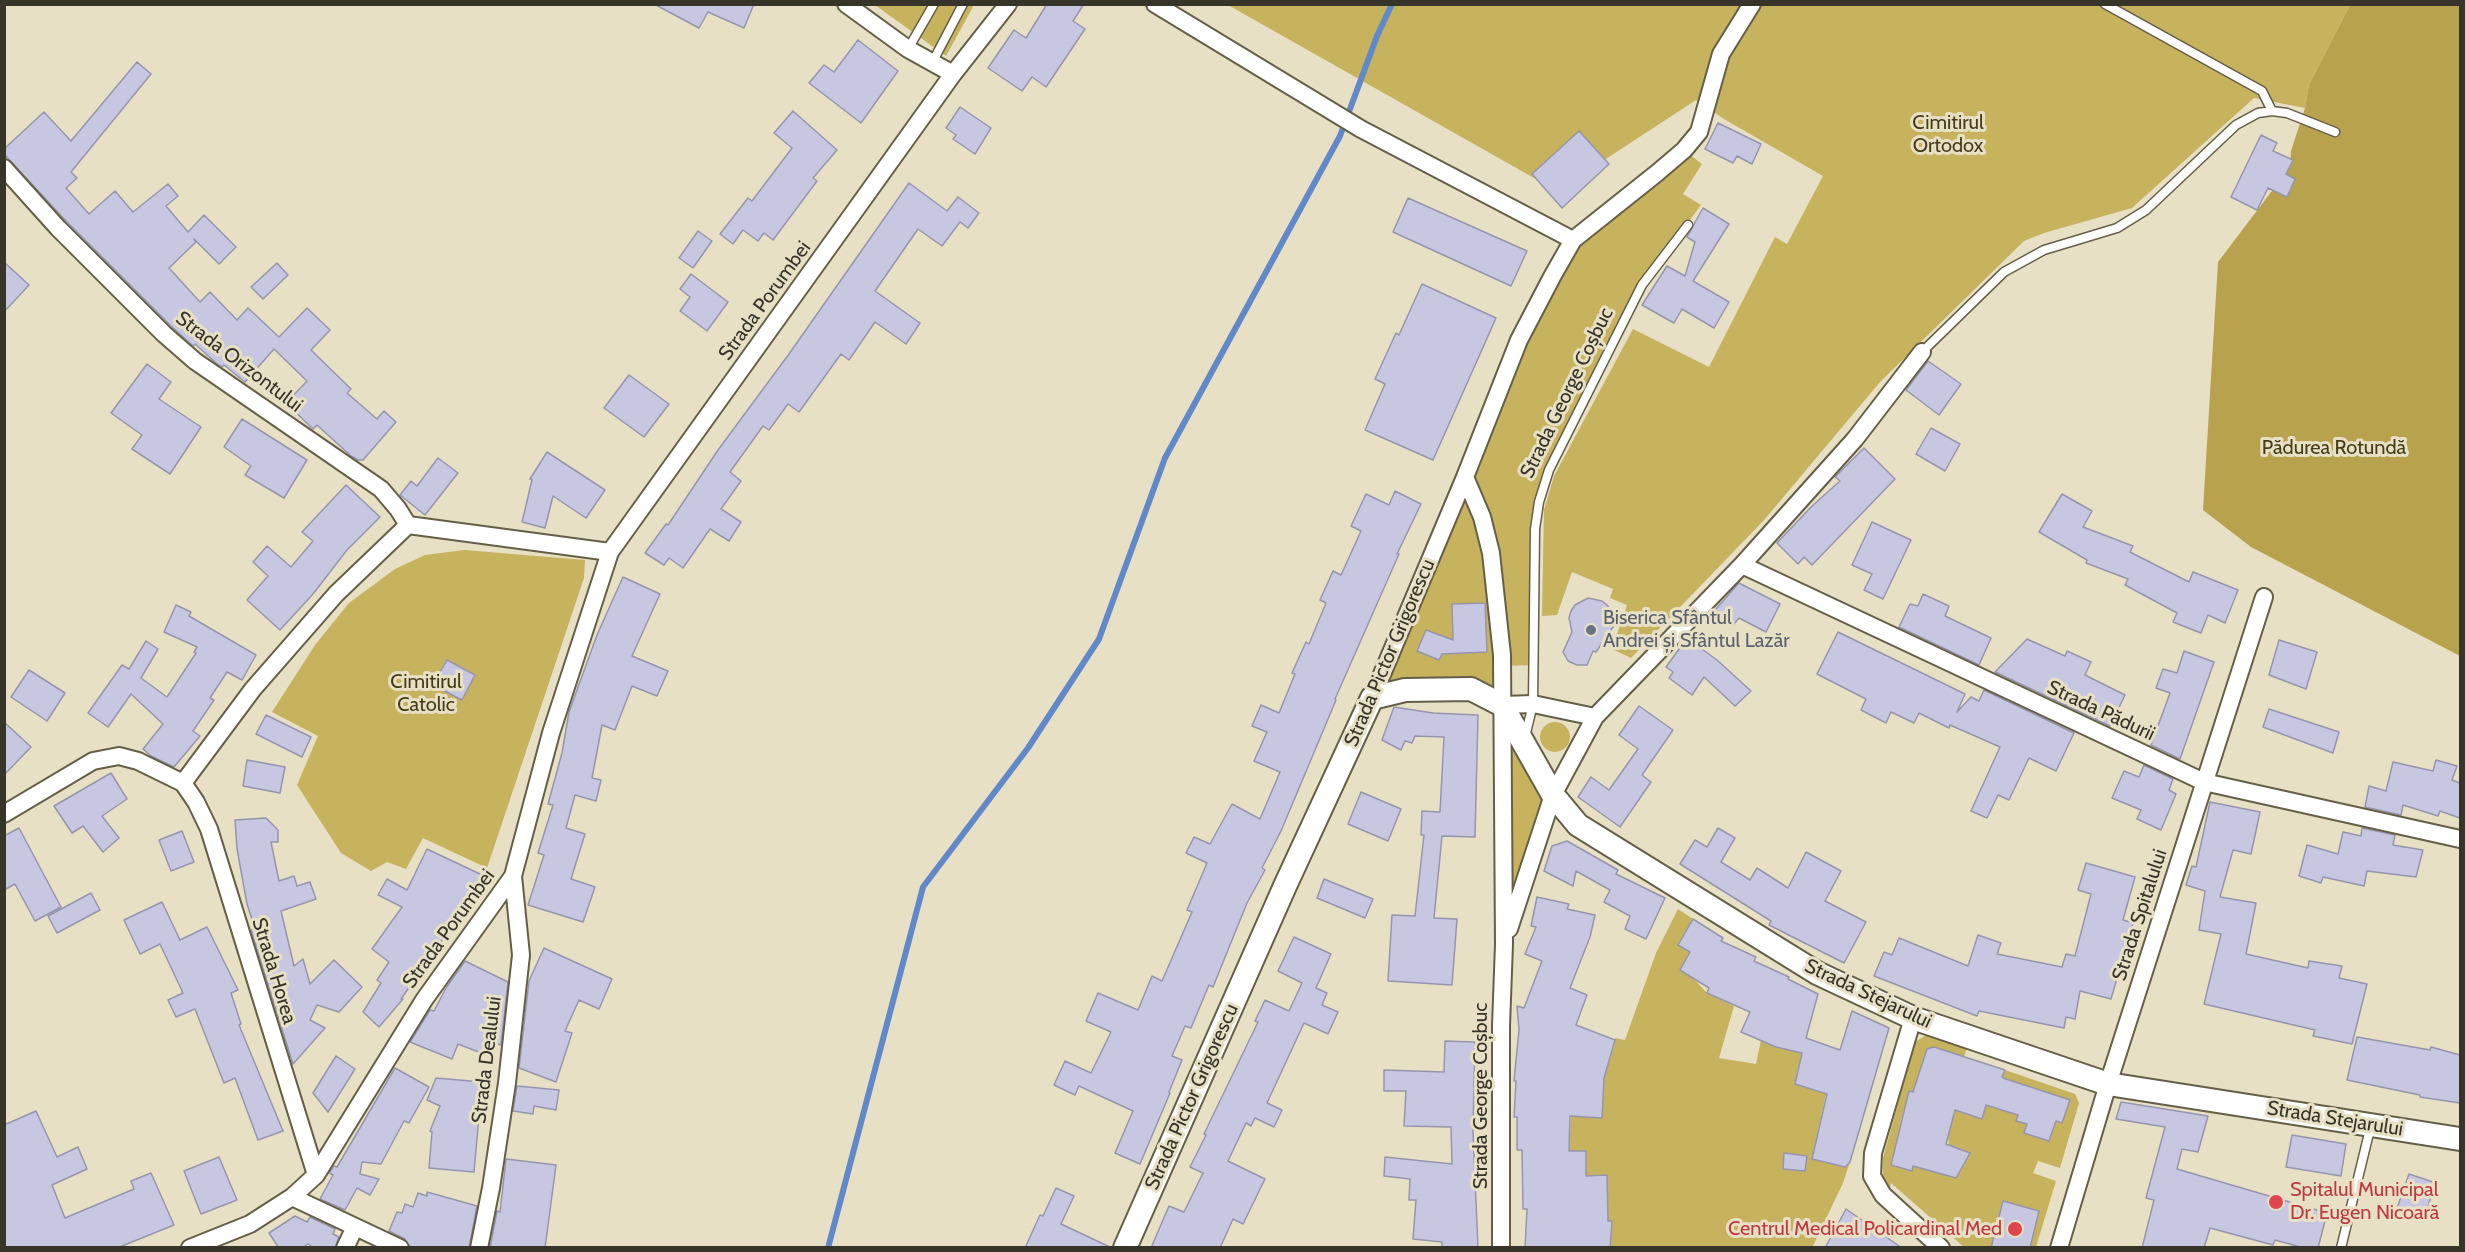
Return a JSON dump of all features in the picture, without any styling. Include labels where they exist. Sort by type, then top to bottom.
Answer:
[{"type":"street","points":[[846,4],[908,49],[931,64],[953,74]]},
{"type":"street","name":"Strada Porumbei","points":[[190,1248],[250,1224],[292,1197],[316,1175],[424,1000],[513,876],[551,733],[610,552],[953,74],[1008,4]]},
{"type":"street","points":[[1155,4],[1361,129],[1573,240]]},
{"type":"street","name":"Strada Pictor Grigorescu","points":[[1125,1248],[1285,886],[1372,698],[1465,477],[1519,340],[1573,240],[1684,150],[1699,132],[1721,54],[1752,4]]},
{"type":"street","name":"Strada Orizontului","points":[[4,168],[58,228],[195,361],[381,489],[398,508],[408,525]]},
{"type":"street","name":"Strada George Coșbuc","points":[[1504,944],[1553,795],[1595,717],[1742,565],[1856,439],[1922,352]]},
{"type":"street","name":"Strada George Coșbuc","points":[[1465,477],[1482,517],[1491,553],[1502,655],[1504,944],[1501,1026],[1502,1248]]},
{"type":"street","points":[[4,814],[93,761],[119,756],[138,760],[183,783],[261,681],[336,594],[408,525],[610,552]]},
{"type":"street","name":"Strada Pădurii","points":[[1742,565],[2204,782],[2460,839]]},
{"type":"street","name":"Strada Spitalului","points":[[2059,1248],[2108,1083],[2264,597]]},
{"type":"street","points":[[1372,698],[1404,690],[1471,689],[1502,705],[1533,704],[1595,717]]},
{"type":"street","name":"Strada Stejarului","points":[[1502,705],[1553,795],[1578,825],[1817,972],[1913,1018],[2108,1083],[2460,1139]]},
{"type":"street","name":"Strada Horea","points":[[183,783],[196,802],[209,830],[316,1175]]},
{"type":"street","name":"Strada Dealului","points":[[479,1248],[507,1083],[521,955],[513,876]]},
{"type":"street","points":[[1913,1018],[1873,1154],[1872,1176],[1883,1195],[1941,1248]]},
{"type":"street","points":[[292,1197],[400,1248]]},
{"type":"street","points":[[345,1248],[355,1227]]},
{"type":"lane","points":[[908,49],[934,4]]},
{"type":"lane","points":[[931,64],[963,4]]},
{"type":"lane","points":[[2105,4],[2262,91],[2272,111]]},
{"type":"lane","points":[[1922,352],[2004,272],[2044,250],[2117,228],[2146,210],[2236,125],[2258,113],[2272,111],[2287,113],[2335,132]]},
{"type":"lane","name":"Strada George Coșbuc","points":[[1524,744],[1533,704],[1535,530],[1539,502],[1549,470],[1642,285],[1688,225]]},
{"type":"lane","points":[[2341,1248],[2372,1125]]},
{"type":"green space","points":[[875,5],[974,5],[946,56]]},
{"type":"green space","name":"Cimitirul Ortodox","points":[[1228,5],[2350,5],[2309,85],[2305,108],[2254,98],[2132,208],[2044,233],[2024,241],[1880,382],[1765,519],[1631,658],[1612,649],[1627,605],[1610,598],[1613,589],[1572,572],[1557,615],[1542,616],[1544,510],[1554,476],[1633,329],[1709,367],[1775,237],[1787,244],[1823,176],[1724,119],[1696,100],[1557,191]]},
{"type":"green space","name":"Pădurea Rotundă","points":[[2350,5],[2460,5],[2460,656],[2251,547],[2203,510],[2218,262],[2290,167],[2291,151],[2305,108],[2309,85]]},
{"type":"green space","points":[[1684,150],[1702,164],[1683,194],[1701,205],[1642,285],[1549,470],[1539,502],[1533,665],[1502,666],[1502,705],[1471,689],[1372,698],[1465,477],[1573,240]]},
{"type":"green space","name":"Cimitirul Catolic","points":[[464,550],[585,560],[584,578],[487,868],[423,838],[406,869],[387,862],[371,871],[341,853],[297,785],[318,736],[272,712],[315,645],[349,603],[395,569],[425,555]]},
{"type":"green space","points":[[1502,705],[1553,795],[1504,944]]},
{"type":"green space","points":[[1555,722],[1566,726],[1570,737],[1566,748],[1555,752],[1544,748],[1540,737],[1544,726]]},
{"type":"green space","points":[[1678,909],[1693,919],[1679,944],[1690,952],[1694,979],[1707,993],[1734,1006],[1719,1058],[1756,1064],[1761,1040],[1802,1053],[1795,1084],[1826,1094],[1816,1141],[1834,1145],[1845,1167],[1850,1162],[1843,1183],[1812,1248],[1610,1247],[1611,1221],[1565,1218],[1607,1193],[1607,1175],[1586,1176],[1586,1151],[1569,1151],[1571,1116],[1602,1118],[1604,1078],[1615,1038],[1625,1040],[1656,953]]},
{"type":"green space","points":[[1928,1034],[1967,1048],[1964,1057],[1934,1047],[1927,1049],[1913,1092],[1909,1092],[1900,1124],[1912,1171],[1914,1164],[1956,1178],[1970,1153],[1949,1146],[1948,1138],[1957,1104],[1971,1108],[1969,1115],[1981,1119],[1989,1097],[2005,1082],[2006,1078],[2002,1077],[2005,1070],[2075,1094],[2079,1103],[2060,1168],[2038,1161],[2033,1173],[2056,1181],[2036,1247],[1964,1247],[1891,1183],[1890,1188],[1883,1175],[1883,1158],[1915,1042]]},
{"type":"building","points":[[654,4],[754,4],[744,28],[708,12],[699,28]]},
{"type":"building","points":[[1047,4],[1084,4],[1073,21],[1085,29],[1046,87],[1032,77],[1022,91],[988,68],[1014,30],[1026,38]]},
{"type":"building","points":[[858,40],[898,71],[861,123],[809,83],[824,65],[834,72]]},
{"type":"building","points":[[137,62],[151,74],[71,172],[77,178],[66,188],[89,214],[115,191],[133,212],[168,184],[178,196],[166,206],[188,232],[204,215],[236,247],[219,264],[194,239],[196,242],[169,268],[200,302],[210,292],[237,320],[248,308],[279,337],[307,308],[330,330],[311,350],[351,389],[347,393],[377,419],[384,411],[396,422],[363,460],[351,456],[317,425],[313,429],[286,403],[307,381],[274,349],[245,382],[224,365],[222,367],[216,363],[171,326],[66,221],[4,154],[4,149],[44,112],[71,141]]},
{"type":"building","points":[[960,107],[991,128],[975,154],[953,139],[956,135],[946,128]]},
{"type":"building","points":[[793,111],[837,150],[813,178],[817,181],[773,240],[764,233],[758,241],[743,230],[733,244],[720,234],[748,198],[752,201],[792,148],[774,133]]},
{"type":"building","points":[[1718,123],[1761,144],[1752,164],[1737,156],[1733,163],[1705,149]]},
{"type":"building","points":[[1579,131],[1609,164],[1562,208],[1532,174]]},
{"type":"building","points":[[2261,135],[2277,143],[2273,151],[2293,160],[2286,174],[2295,179],[2287,197],[2268,188],[2257,210],[2231,197]]},
{"type":"building","points":[[909,183],[947,211],[958,197],[979,213],[968,228],[960,222],[942,246],[918,229],[875,291],[920,323],[906,344],[875,322],[849,360],[841,354],[799,412],[788,404],[769,430],[763,426],[730,472],[741,481],[721,509],[741,522],[729,541],[710,529],[683,568],[669,558],[664,565],[645,553],[666,524],[668,525],[718,450],[789,354]]},
{"type":"building","points":[[1408,198],[1527,251],[1511,286],[1393,232]]},
{"type":"building","points":[[1703,208],[1729,224],[1693,281],[1729,302],[1714,328],[1682,309],[1674,323],[1642,305],[1667,266],[1685,276],[1695,242],[1687,237]]},
{"type":"building","points":[[698,231],[712,241],[693,268],[679,258]]},
{"type":"building","points":[[4,262],[29,285],[4,312]]},
{"type":"building","points":[[277,263],[288,275],[263,299],[251,287]]},
{"type":"building","points":[[691,274],[728,302],[707,331],[680,311],[690,297],[680,289]]},
{"type":"building","points":[[1422,284],[1496,318],[1433,460],[1365,430],[1385,384],[1375,379],[1396,333],[1399,335]]},
{"type":"building","points":[[1928,361],[1961,384],[1939,415],[1906,390]]},
{"type":"building","points":[[147,364],[171,382],[159,399],[201,427],[170,474],[132,449],[142,435],[111,413]]},
{"type":"building","points":[[629,375],[669,404],[644,437],[604,408]]},
{"type":"building","points":[[242,419],[307,460],[284,498],[245,475],[251,466],[224,447]]},
{"type":"building","points":[[1931,428],[1960,444],[1945,471],[1916,454]]},
{"type":"building","points":[[1864,448],[1895,479],[1812,565],[1804,557],[1798,564],[1777,543],[1812,506],[1840,481],[1835,477]]},
{"type":"building","points":[[547,452],[605,490],[586,518],[553,496],[545,528],[522,522],[532,480],[530,479]]},
{"type":"building","points":[[438,458],[458,473],[425,515],[400,495],[411,481],[417,486]]},
{"type":"building","points":[[346,485],[380,517],[347,550],[313,594],[280,630],[247,600],[268,576],[253,562],[267,546],[291,567],[313,541],[302,532]]},
{"type":"building","points":[[1395,491],[1421,504],[1397,554],[1399,554],[1335,699],[1281,831],[1262,868],[1265,870],[1247,903],[1213,987],[1209,985],[1191,1028],[1185,1026],[1172,1056],[1182,1060],[1140,1164],[1115,1153],[1133,1111],[1079,1086],[1075,1095],[1054,1085],[1065,1061],[1091,1073],[1111,1032],[1086,1021],[1098,993],[1138,1010],[1152,976],[1162,981],[1192,912],[1187,910],[1207,863],[1186,853],[1194,837],[1210,844],[1232,804],[1260,819],[1280,772],[1254,761],[1267,732],[1252,726],[1261,705],[1279,713],[1295,674],[1292,673],[1306,642],[1309,644],[1326,603],[1320,600],[1333,571],[1341,575],[1361,531],[1351,526],[1366,494],[1389,505]]},
{"type":"building","points":[[2062,494],[2092,511],[2083,527],[2133,546],[2130,552],[2189,582],[2193,572],[2238,590],[2225,623],[2208,615],[2201,633],[2173,622],[2177,613],[2125,585],[2128,579],[2086,563],[2087,560],[2039,532]]},
{"type":"building","points":[[1872,522],[1911,540],[1883,599],[1864,590],[1872,574],[1852,565]]},
{"type":"building","points":[[623,577],[660,594],[632,656],[668,671],[657,696],[632,686],[615,730],[602,725],[592,778],[601,780],[596,801],[575,795],[566,828],[585,834],[571,879],[595,887],[583,922],[528,905],[544,855],[538,853],[553,805],[548,804],[562,753],[569,712],[597,635]]},
{"type":"building","points":[[1739,583],[1780,604],[1766,632],[1739,618],[1733,625],[1715,610]]},
{"type":"building","points":[[1923,594],[1949,606],[1945,616],[1991,638],[1979,665],[1899,627],[1910,604],[1918,606]]},
{"type":"building","name":"Biserica Sfântul Andrei și Sfântul Lazăr","points":[[1588,598],[1602,601],[1608,606],[1614,619],[1613,627],[1596,652],[1593,651],[1587,665],[1577,665],[1568,661],[1563,652],[1572,632],[1569,618],[1571,611],[1575,605]]},
{"type":"building","points":[[1485,603],[1487,652],[1442,654],[1439,660],[1417,651],[1426,630],[1453,640],[1452,604]]},
{"type":"building","points":[[176,605],[191,612],[189,616],[256,655],[242,680],[227,672],[210,698],[214,700],[193,731],[200,736],[174,767],[151,756],[143,749],[163,724],[131,694],[108,727],[88,713],[122,665],[129,669],[146,641],[158,649],[141,678],[167,697],[196,653],[194,652],[197,647],[164,632]]},
{"type":"building","points":[[1838,632],[1965,694],[1957,712],[1971,697],[1979,701],[1984,690],[2074,733],[2056,771],[2029,758],[2009,800],[1998,795],[1987,818],[1971,811],[2000,747],[1950,725],[1949,728],[1919,713],[1914,723],[1891,712],[1886,723],[1861,710],[1866,699],[1817,674]]},
{"type":"building","points":[[1687,638],[1717,660],[1751,691],[1735,706],[1704,677],[1692,695],[1669,678],[1673,672],[1666,667]]},
{"type":"building","points":[[2027,639],[2065,656],[2067,651],[2091,662],[2085,675],[2125,695],[2110,726],[1995,672]]},
{"type":"building","points":[[2279,640],[2317,652],[2306,689],[2269,675]]},
{"type":"building","points":[[2184,651],[2214,662],[2180,759],[2151,745],[2170,693],[2156,688],[2163,669],[2177,673]]},
{"type":"building","points":[[447,660],[475,675],[462,700],[433,685]]},
{"type":"building","points":[[29,670],[65,693],[47,721],[11,697]]},
{"type":"building","points":[[1639,706],[1673,730],[1642,775],[1651,782],[1620,827],[1578,797],[1591,777],[1609,790],[1638,749],[1619,735]]},
{"type":"building","points":[[1394,707],[1433,713],[1478,715],[1475,837],[1442,836],[1434,918],[1457,919],[1452,985],[1388,981],[1392,915],[1415,916],[1424,835],[1421,835],[1422,811],[1440,812],[1444,737],[1415,736],[1412,743],[1405,741],[1401,750],[1382,740]]},
{"type":"building","points":[[2269,709],[2339,732],[2333,753],[2263,727]]},
{"type":"building","points":[[266,715],[311,737],[302,757],[256,734]]},
{"type":"building","points":[[4,722],[31,747],[4,775]]},
{"type":"building","points":[[247,760],[285,767],[280,793],[243,786]]},
{"type":"building","points":[[2436,760],[2457,766],[2452,780],[2460,783],[2460,818],[2440,811],[2438,816],[2403,805],[2401,815],[2365,807],[2369,786],[2386,791],[2393,762],[2433,771]]},
{"type":"building","points":[[2144,765],[2173,779],[2169,790],[2176,794],[2161,830],[2137,819],[2141,810],[2112,798],[2124,771],[2139,777]]},
{"type":"building","points":[[111,773],[127,799],[102,816],[119,838],[103,852],[83,826],[72,833],[54,806]]},
{"type":"building","points":[[1361,792],[1401,809],[1388,841],[1348,824]]},
{"type":"building","points":[[2210,802],[2260,812],[2251,854],[2233,850],[2220,897],[2256,903],[2246,954],[2308,968],[2309,961],[2342,966],[2339,978],[2367,984],[2352,1044],[2313,1036],[2315,1030],[2204,1004],[2221,934],[2199,930],[2205,891],[2186,885],[2192,866],[2196,867]]},
{"type":"building","points":[[266,818],[278,830],[278,842],[271,842],[279,881],[294,876],[297,886],[310,882],[316,899],[281,911],[294,966],[303,959],[310,984],[334,960],[362,987],[339,1012],[317,1005],[310,1020],[325,1028],[293,1064],[251,930],[255,929],[247,904],[237,849],[235,820]]},
{"type":"building","points":[[19,828],[61,907],[35,921],[15,884],[4,890],[4,836]]},
{"type":"building","points":[[1718,828],[1735,838],[1721,862],[1750,880],[1757,868],[1788,888],[1806,852],[1841,871],[1825,901],[1866,922],[1844,963],[1769,925],[1771,921],[1680,864],[1695,840],[1707,847]]},
{"type":"building","points":[[2362,828],[2395,835],[2393,845],[2423,850],[2416,877],[2367,871],[2364,886],[2323,877],[2321,883],[2299,876],[2307,845],[2338,854],[2343,832],[2361,836]]},
{"type":"building","points":[[182,831],[194,862],[171,871],[159,840]]},
{"type":"building","points":[[1567,841],[1618,870],[1616,874],[1665,898],[1646,939],[1625,929],[1630,916],[1604,902],[1610,890],[1576,871],[1573,886],[1544,871],[1552,846]]},
{"type":"building","points":[[427,849],[482,875],[467,907],[462,904],[443,939],[401,999],[403,999],[379,1027],[363,1012],[381,983],[377,980],[389,962],[372,949],[402,907],[378,895],[387,879],[407,890]]},
{"type":"building","points":[[2086,863],[2135,877],[2123,920],[2133,923],[2111,999],[2080,991],[2075,1019],[2066,1017],[2064,1028],[1979,1011],[1977,1016],[1874,976],[1884,952],[1892,955],[1899,938],[1968,966],[1978,935],[2001,943],[1997,954],[2062,967],[2066,954],[2075,956],[2091,894],[2078,890]]},
{"type":"building","points":[[1324,879],[1373,899],[1365,918],[1317,898]]},
{"type":"building","points":[[91,893],[100,910],[57,933],[48,916]]},
{"type":"building","points":[[1537,897],[1569,904],[1567,909],[1595,915],[1590,937],[1570,988],[1587,995],[1576,1025],[1615,1040],[1604,1078],[1602,1118],[1570,1116],[1569,1151],[1586,1151],[1586,1176],[1607,1175],[1608,1221],[1612,1221],[1610,1248],[1525,1248],[1527,1209],[1523,1209],[1522,1150],[1517,1150],[1517,1117],[1514,1117],[1516,1081],[1514,1081],[1519,1030],[1517,1006],[1524,1008],[1542,961],[1525,954],[1536,927],[1531,926]]},
{"type":"building","points":[[162,902],[180,940],[207,927],[238,990],[231,993],[241,1024],[239,1025],[283,1131],[258,1140],[235,1078],[224,1083],[195,1009],[176,1017],[168,1000],[183,993],[160,944],[140,954],[124,920]]},
{"type":"building","points":[[1693,919],[1723,938],[1721,941],[1756,957],[1754,961],[1789,977],[1788,979],[1818,994],[1806,1038],[1840,1050],[1852,1011],[1889,1028],[1850,1162],[1845,1167],[1812,1159],[1827,1094],[1795,1084],[1802,1053],[1776,1047],[1741,1032],[1750,1012],[1707,993],[1709,988],[1680,970],[1690,952],[1678,945]]},
{"type":"building","points":[[1294,937],[1331,954],[1316,988],[1327,993],[1322,1005],[1338,1012],[1328,1034],[1304,1023],[1267,1103],[1282,1110],[1274,1127],[1255,1118],[1251,1126],[1246,1123],[1228,1161],[1265,1179],[1243,1224],[1233,1219],[1220,1248],[1151,1248],[1169,1206],[1184,1212],[1203,1173],[1190,1167],[1258,1022],[1255,1021],[1265,1000],[1289,1011],[1302,983],[1278,971]]},
{"type":"building","points":[[544,948],[612,979],[599,1009],[579,1000],[565,1031],[572,1033],[556,1082],[519,1068],[529,981]]},
{"type":"building","points":[[465,961],[508,982],[501,1045],[489,1042],[484,1054],[458,1044],[452,1059],[410,1042],[430,1010],[434,1011],[446,988]]},
{"type":"building","points":[[2357,1037],[2430,1050],[2431,1047],[2460,1055],[2460,1103],[2420,1097],[2420,1095],[2347,1080]]},
{"type":"building","points":[[1445,1041],[1475,1042],[1473,1131],[1478,1248],[1442,1248],[1442,1242],[1413,1239],[1416,1200],[1409,1200],[1410,1179],[1384,1176],[1385,1157],[1452,1164],[1451,1127],[1404,1126],[1406,1091],[1384,1091],[1384,1070],[1444,1072]]},
{"type":"building","points":[[1934,1047],[2005,1070],[2002,1077],[2006,1079],[2070,1100],[2062,1123],[2056,1121],[2049,1141],[2024,1133],[2027,1124],[2016,1121],[2018,1115],[1986,1105],[1982,1119],[1955,1110],[1946,1144],[1970,1153],[1956,1178],[1913,1166],[1912,1171],[1891,1165],[1909,1091],[1913,1092],[1927,1049]]},
{"type":"building","points":[[336,1056],[355,1069],[328,1112],[313,1093]]},
{"type":"building","points":[[395,1068],[429,1087],[409,1123],[404,1121],[381,1164],[362,1162],[360,1174],[379,1179],[370,1195],[357,1188],[345,1210],[320,1199],[333,1175],[329,1173],[334,1166],[337,1167]]},
{"type":"building","points":[[436,1078],[482,1082],[474,1172],[429,1168],[432,1132],[430,1131],[440,1106],[427,1100]]},
{"type":"building","points":[[517,1086],[559,1090],[556,1110],[534,1106],[533,1114],[513,1111]]},
{"type":"building","points":[[2121,1102],[2208,1116],[2198,1152],[2182,1149],[2177,1169],[2327,1213],[2318,1248],[2304,1248],[2275,1240],[2273,1245],[2210,1228],[2204,1248],[2142,1248],[2154,1200],[2146,1198],[2165,1127],[2116,1119]]},
{"type":"building","points":[[36,1111],[57,1157],[78,1147],[87,1169],[52,1185],[65,1218],[134,1189],[131,1181],[151,1173],[174,1225],[117,1248],[4,1248],[4,1125]]},
{"type":"building","points":[[2292,1135],[2346,1144],[2341,1176],[2286,1167]]},
{"type":"building","points":[[1784,1153],[1807,1156],[1805,1171],[1783,1169]]},
{"type":"building","points":[[219,1157],[237,1200],[201,1214],[184,1171]]},
{"type":"building","points":[[506,1159],[556,1165],[545,1248],[490,1248],[497,1211],[500,1212]]},
{"type":"building","points":[[2409,1174],[2436,1183],[2423,1220],[2396,1211]]},
{"type":"building","points":[[1056,1188],[1074,1196],[1061,1224],[1112,1248],[1025,1248],[1040,1215],[1043,1216]]},
{"type":"building","points":[[427,1192],[477,1206],[469,1248],[410,1248],[405,1239],[389,1231],[397,1212],[402,1213],[405,1204],[413,1207],[418,1193],[427,1196]]},
{"type":"building","name":"Centrul Medical Policardinal Med","points":[[2003,1201],[2039,1211],[2030,1248],[1991,1248]]},
{"type":"building","points":[[1846,1209],[1902,1248],[1825,1248]]},
{"type":"building","points":[[295,1216],[307,1222],[310,1217],[335,1229],[333,1234],[339,1237],[335,1248],[314,1248],[308,1244],[302,1248],[279,1248],[269,1233]]},
{"type":"waterway","points":[[828,1248],[923,887],[1028,748],[1099,639],[1165,458],[1340,136],[1377,36],[1392,4]]},
{"type":"place","name":"Biserica Sfântul Andrei și Sfântul Lazăr","points":[[1591,630]]},
{"type":"place","name":"Spitalul Municipal Dr. Eugen Nicoară","points":[[2276,1202]]},
{"type":"place","name":"Centrul Medical Policardinal Med","points":[[2015,1229]]}]
